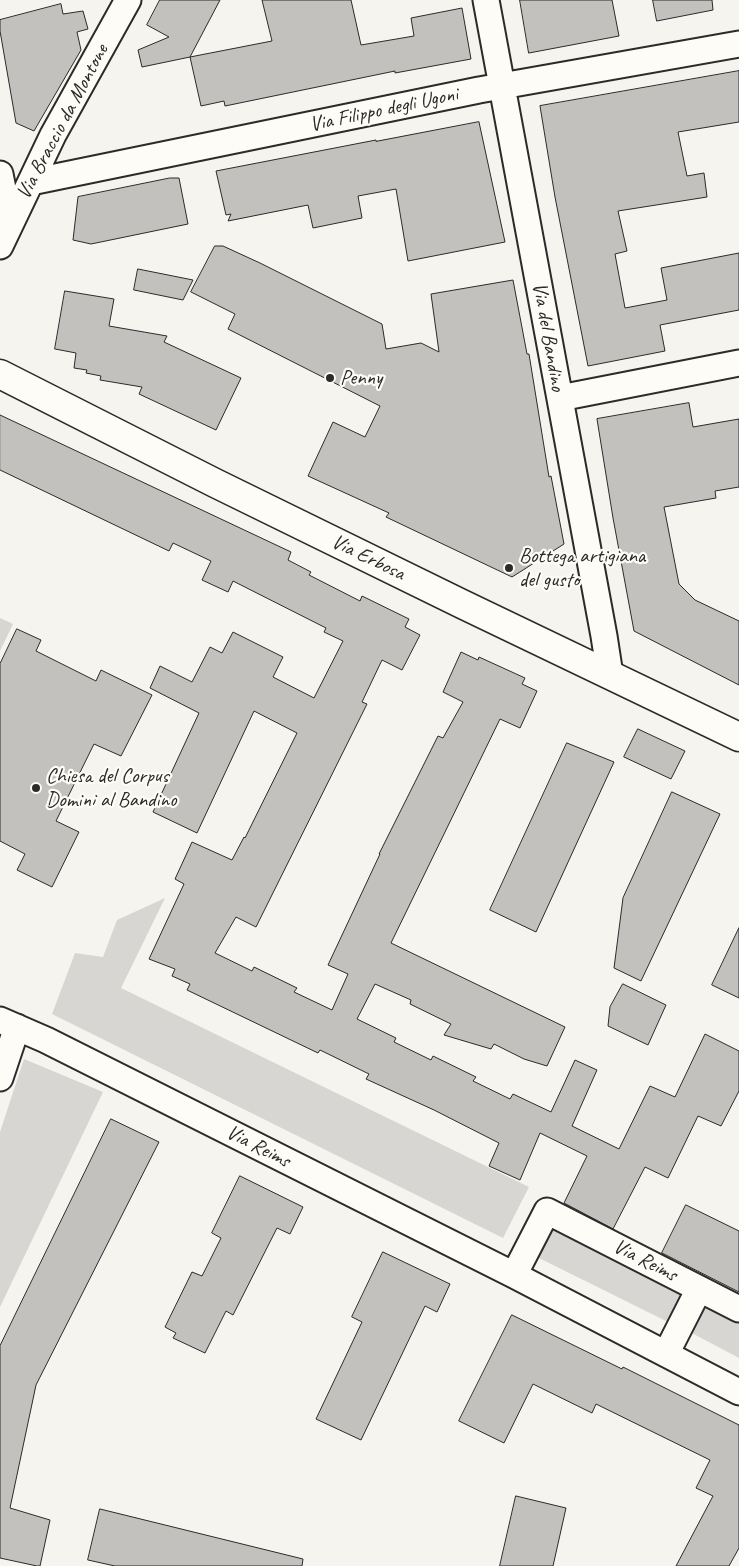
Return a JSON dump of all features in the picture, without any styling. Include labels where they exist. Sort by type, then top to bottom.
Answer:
[{"type":"main road","name":"Via Erbosa","points":[[0,374],[215,483],[739,737]]},
{"type":"street","name":"Via Braccio da Montone","points":[[5,235],[53,134],[128,0]]},
{"type":"street","name":"Via del Bandino","points":[[486,0],[610,674]]},
{"type":"street","name":"Via Filippo degli Ugoni","points":[[30,182],[503,86],[739,44]]},
{"type":"street","points":[[0,174],[5,235]]},
{"type":"street","points":[[560,398],[739,363]]},
{"type":"street","points":[[0,1078],[9,1024]]},
{"type":"street","name":"Via Reims","points":[[9,1024],[514,1275],[739,1392]]},
{"type":"street","name":"Via Reims","points":[[514,1275],[547,1211],[739,1309]]},
{"type":"street","name":"Via Reims","points":[[666,1354],[699,1288]]},
{"type":"shaded area","points":[[0,618],[13,624],[0,651]]},
{"type":"shaded area","points":[[165,898],[121,988],[529,1187],[503,1238],[52,1014],[75,953],[103,957],[117,920]]},
{"type":"shaded area","points":[[24,1059],[103,1092],[0,1307],[0,1132]]},
{"type":"shaded area","points":[[552,1225],[686,1292],[670,1323],[535,1256]]},
{"type":"shaded area","points":[[705,1299],[739,1316],[739,1358],[688,1331]]},
{"type":"building","points":[[160,0],[220,0],[190,57],[142,67],[138,50],[169,37],[147,25]]},
{"type":"building","points":[[262,0],[351,0],[361,45],[414,36],[411,18],[462,8],[471,59],[395,73],[395,71],[225,106],[224,101],[201,106],[190,57],[272,41]]},
{"type":"building","points":[[520,0],[612,0],[619,36],[529,53]]},
{"type":"building","points":[[653,0],[712,0],[713,10],[657,21]]},
{"type":"building","points":[[61,4],[63,14],[83,11],[88,29],[77,32],[81,50],[34,131],[16,123],[0,31],[0,20]]},
{"type":"building","points":[[739,71],[739,122],[678,132],[687,176],[704,173],[707,197],[618,211],[627,251],[615,254],[625,308],[667,300],[661,268],[739,253],[739,310],[660,325],[665,351],[588,366],[555,197],[540,106]]},
{"type":"building","points":[[479,122],[505,242],[408,261],[396,189],[358,196],[362,218],[313,228],[308,205],[228,221],[231,214],[226,215],[216,171]]},
{"type":"building","points":[[170,178],[179,178],[188,224],[91,244],[73,240],[78,197]]},
{"type":"building","points":[[215,246],[223,246],[260,263],[382,324],[386,349],[421,343],[439,352],[431,294],[513,280],[527,354],[529,354],[549,477],[551,476],[564,544],[512,577],[386,517],[389,513],[308,476],[333,422],[365,437],[380,406],[228,329],[235,314],[191,292]]},
{"type":"building","points":[[138,269],[193,280],[183,300],[134,290]]},
{"type":"building","points":[[65,291],[114,299],[109,326],[167,336],[164,342],[241,378],[216,430],[139,394],[142,387],[100,380],[101,376],[86,373],[87,370],[74,368],[76,353],[55,349]]},
{"type":"building","points":[[689,403],[693,427],[739,419],[739,487],[715,491],[716,498],[664,507],[679,584],[695,600],[739,621],[739,685],[634,631],[613,518],[597,419]]},
{"type":"building","points":[[0,415],[291,552],[288,560],[311,572],[309,575],[360,601],[362,596],[409,619],[405,627],[420,635],[402,670],[382,660],[362,702],[367,704],[256,927],[236,917],[215,953],[252,971],[254,967],[297,988],[294,992],[332,1010],[348,974],[328,965],[379,854],[438,736],[443,738],[463,702],[443,692],[461,652],[478,660],[479,657],[525,678],[522,684],[537,691],[520,728],[500,719],[391,943],[565,1027],[547,1066],[524,1059],[494,1044],[491,1049],[444,1035],[451,1024],[410,1004],[411,1000],[375,984],[357,1019],[396,1038],[394,1042],[431,1060],[433,1056],[476,1077],[473,1081],[510,1099],[513,1094],[551,1112],[575,1060],[597,1070],[572,1126],[619,1149],[650,1086],[675,1097],[705,1034],[739,1051],[739,1091],[721,1126],[698,1116],[668,1178],[645,1167],[613,1229],[564,1203],[587,1156],[540,1133],[520,1180],[489,1166],[499,1143],[434,1110],[366,1079],[369,1074],[320,1050],[318,1053],[187,990],[190,984],[172,976],[175,969],[149,959],[184,884],[175,879],[192,842],[232,860],[245,838],[297,733],[254,711],[197,833],[153,812],[199,713],[150,688],[160,666],[192,682],[210,647],[222,653],[233,632],[283,657],[273,677],[314,698],[343,641],[324,632],[326,628],[233,581],[228,592],[202,580],[211,561],[173,543],[169,551],[0,470]]},
{"type":"building","name":"Chiesa del Corpus Domini al Bandino","points":[[17,629],[41,640],[36,651],[96,681],[101,670],[152,695],[121,756],[94,744],[56,821],[79,832],[52,887],[17,870],[25,854],[0,841],[0,664]]},
{"type":"building","points":[[638,729],[685,751],[671,779],[624,757]]},
{"type":"building","points":[[567,743],[614,762],[536,932],[490,910]]},
{"type":"building","points":[[672,792],[720,814],[641,981],[614,968],[623,898]]},
{"type":"building","points":[[739,928],[739,998],[712,985]]},
{"type":"building","points":[[623,984],[666,1005],[648,1045],[608,1026],[610,1007]]},
{"type":"building","points":[[111,1119],[159,1142],[36,1385],[10,1508],[50,1520],[40,1566],[37,1566],[0,1558],[0,1346]]},
{"type":"building","points":[[240,1176],[303,1207],[290,1234],[277,1228],[233,1315],[226,1311],[205,1353],[173,1338],[176,1333],[165,1327],[192,1272],[202,1276],[221,1238],[212,1233]]},
{"type":"building","points":[[686,1205],[739,1231],[739,1292],[662,1253]]},
{"type":"building","points":[[383,1252],[450,1284],[437,1312],[425,1306],[361,1440],[316,1419],[362,1322],[352,1317]]},
{"type":"building","points":[[512,1315],[622,1369],[623,1367],[739,1425],[739,1548],[729,1566],[676,1566],[713,1496],[696,1488],[710,1460],[596,1404],[592,1413],[533,1384],[504,1443],[459,1421]]},
{"type":"building","points":[[516,1496],[566,1508],[553,1566],[500,1566]]},
{"type":"building","points":[[100,1509],[303,1559],[302,1566],[115,1566],[88,1560]]},
{"type":"place","name":"Penny","points":[[330,378]]},
{"type":"place","name":"Bottega artigiana del gusto","points":[[509,568]]},
{"type":"place","name":"Chiesa del Corpus Domini al Bandino","points":[[36,788]]}]
